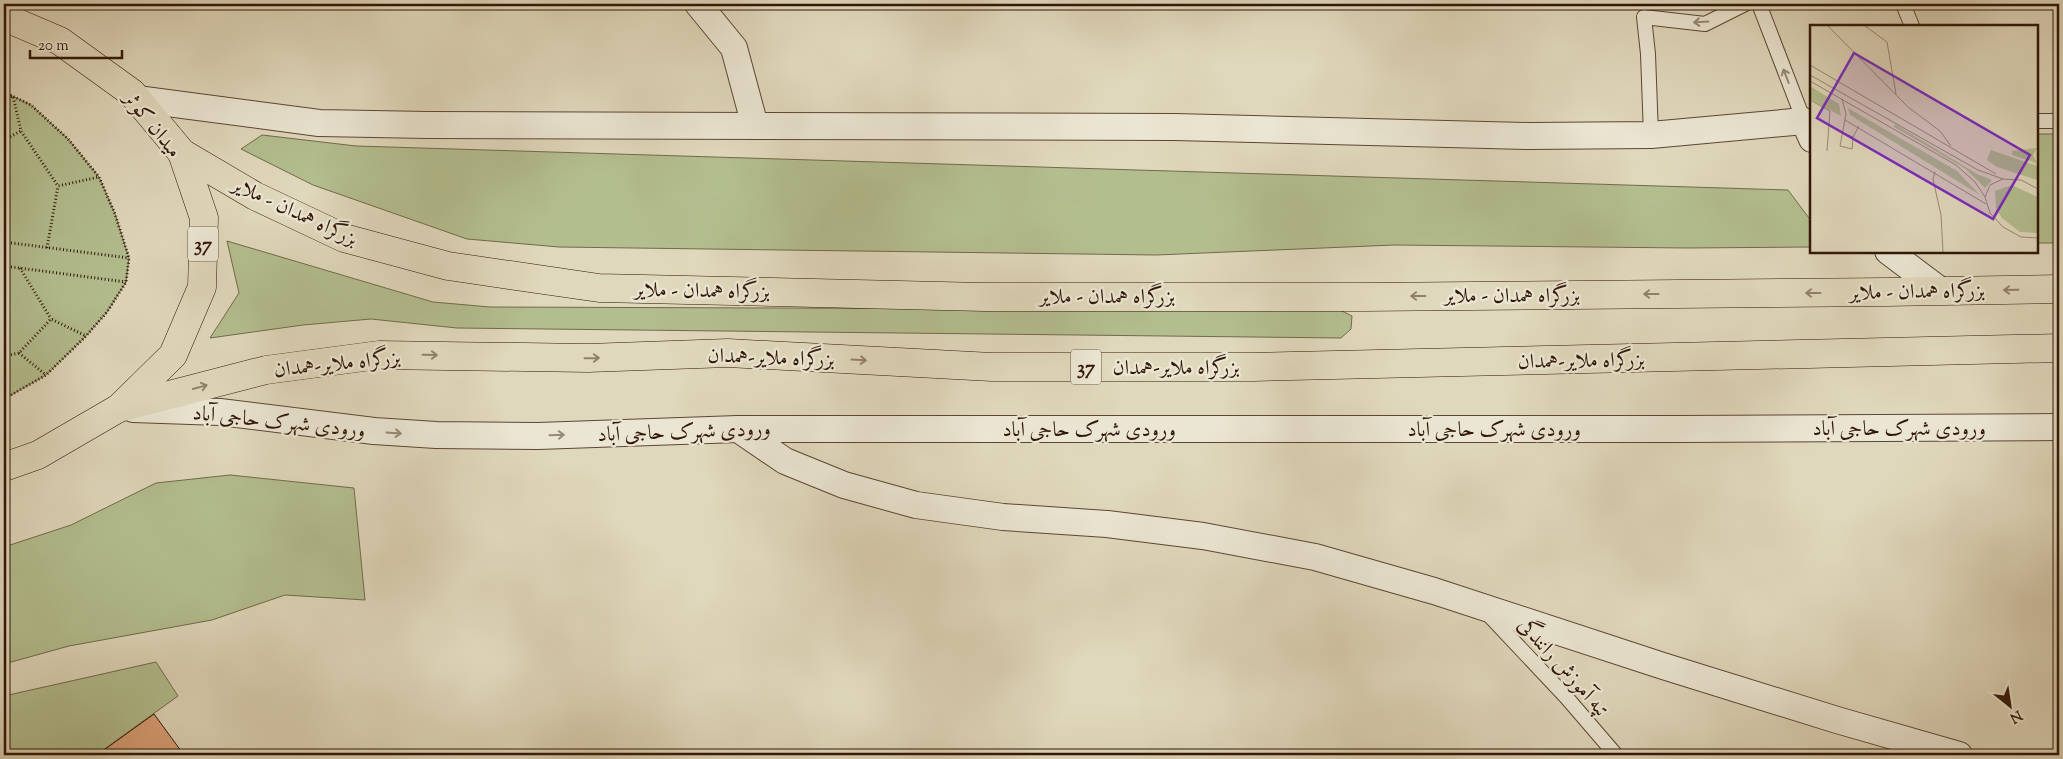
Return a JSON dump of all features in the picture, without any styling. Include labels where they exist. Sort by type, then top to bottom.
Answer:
[{"type":"highway","name":"میدان کوثر","points":[[4,17],[60,41],[132,93],[182,153],[204,218],[202,287],[173,355],[120,408],[38,455],[4,467]]},
{"type":"highway","name":"بزرگراه همدان - ملایر","points":[[182,153],[254,196],[344,238],[448,266],[599,288],[984,297],[1373,296],[1941,291],[2059,288]]},
{"type":"highway","name":"بزرگراه ملایر-همدان","points":[[120,408],[266,370],[378,354],[588,358],[728,353],[992,367],[1253,367],[2059,348]]},
{"type":"street","points":[[698,4],[734,48],[755,126]]},
{"type":"street","points":[[137,99],[319,123],[1175,127],[1529,136],[1651,135],[1808,130]]},
{"type":"street","points":[[1889,252],[1941,291]]},
{"type":"street","name":"ورودی شهرک حاجی آباد","points":[[120,408],[220,412],[374,431],[436,435],[538,436],[738,429],[2059,427]]},
{"type":"street","points":[[738,429],[785,461],[844,485],[916,505],[1003,517],[1107,524],[1202,536],[1315,558],[1482,607],[1672,669],[1959,755]]},
{"type":"lane","points":[[1651,135],[1648,54],[1641,10],[1705,24],[1745,4]]},
{"type":"lane","points":[[1759,4],[1808,130]]},
{"type":"lane","points":[[1903,4],[1912,25]]},
{"type":"lane","points":[[2038,121],[2059,121]]},
{"type":"lane","name":"تپه آموزش رانندگی","points":[[1482,607],[1567,698],[1616,755]]},
{"type":"path","points":[[4,92],[31,105],[68,139],[99,177],[115,214],[129,258],[126,282],[107,312],[86,336],[46,375],[4,399]]},
{"type":"path","points":[[4,98],[13,96]]},
{"type":"path","points":[[13,96],[21,131],[58,186],[47,248]]},
{"type":"path","points":[[4,140],[21,131]]},
{"type":"path","points":[[58,186],[99,177]]},
{"type":"path","points":[[4,242],[129,258]]},
{"type":"path","points":[[4,266],[126,282]]},
{"type":"path","points":[[20,268],[52,320],[86,336]]},
{"type":"path","points":[[4,356],[18,353],[52,320]]},
{"type":"path","points":[[18,353],[46,375]]},
{"type":"green space","points":[[4,92],[31,105],[68,139],[99,177],[115,214],[129,258],[126,282],[107,312],[86,336],[46,375],[4,399]]},
{"type":"green space","points":[[2038,134],[2059,134],[2059,243],[2038,243]]},
{"type":"green space","points":[[262,135],[356,146],[1788,190],[1810,219],[1810,247],[1688,248],[1394,245],[1156,255],[559,247],[467,239],[313,185],[241,149]]},
{"type":"green space","points":[[227,241],[433,302],[490,307],[1340,310],[1352,316],[1351,329],[1341,338],[457,328],[371,319],[303,325],[210,338],[239,293]]},
{"type":"green space","points":[[230,475],[354,488],[365,600],[285,595],[212,620],[69,646],[4,664],[4,547],[71,525],[156,483]]},
{"type":"green space","points":[[156,662],[178,696],[96,755],[4,755],[4,696]]},
{"type":"building","points":[[154,714],[184,755],[97,755]]}]
